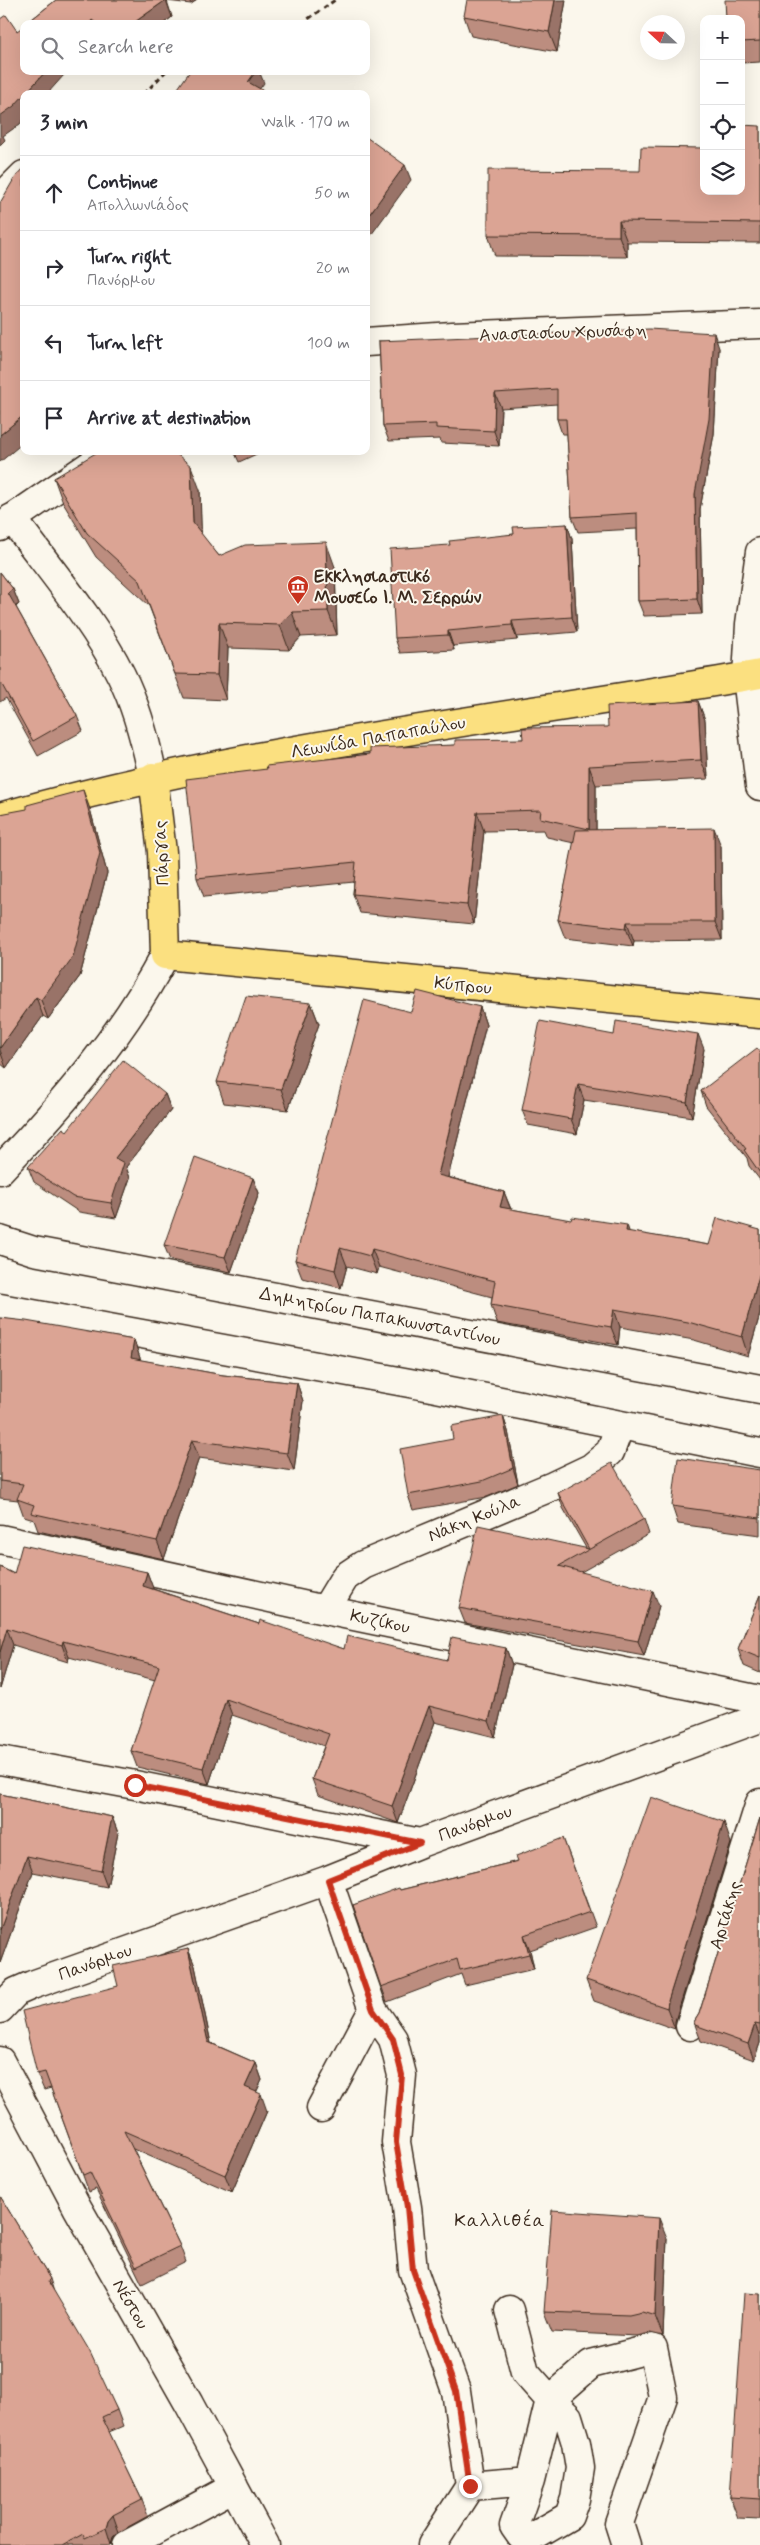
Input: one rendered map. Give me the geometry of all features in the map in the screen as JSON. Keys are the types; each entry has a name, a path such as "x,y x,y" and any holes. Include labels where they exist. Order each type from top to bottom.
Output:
{"main road":[{"name":"Λεωνίδα Παπαπαύλου","path":"0,817 153,777 319,747 753,676"},
{"name":"Πάργας","path":"153,777 162,852 165,955"},
{"name":"Κύπρου","path":"165,955 760,1014"}],"street":[{"path":"0,199 20,179"},
{"name":"Αναστασίου Χρυσάφη","path":"370,339 760,324"},
{"path":"6,523 105,455"},
{"name":"Πάργας","path":"6,523 100,639 122,675 145,737 153,777"},
{"path":"760,552 750,624 760,786"},
{"path":"0,1170 48,1118 110,1043 136,1007 165,955"},
{"name":"Δημητρίου Παπακωνσταντίνου","path":"0,1240 34,1251 760,1389"},
{"path":"0,1308 426,1386 760,1453"},
{"name":"Νάκη Κούλα","path":"325,1610 345,1577 363,1565 553,1486 591,1468 610,1452 620,1425"},
{"name":"Κυζίκου","path":"0,1539 325,1610 760,1700"},
{"name":"Πανόρμου","path":"0,2009 16,1992 32,1985 328,1880 420,1843 760,1718"},
{"path":"0,1760 135,1785 420,1843"},
{"name":"Αρτάκης","path":"690,2026 760,1803"},
{"path":"328,1880 373,2010 393,2039 402,2075 396,2142 407,2207 413,2270 456,2391 470,2486 432,2545"},
{"path":"321,2108 373,2010"},
{"name":"Νέστου","path":"0,2061 73,2200 189,2404 265,2545"},
{"path":"509,2310 524,2372 550,2400 568,2416 576,2443 580,2468 575,2499 569,2516 533,2537 521,2536 514,2526 530,2481 550,2400 591,2364 653,2348 663,2397 619,2523 626,2545"},
{"path":"470,2486 530,2481"},
{"path":"128,2545 234,2487"}],"path":[{"path":"307,20 336,0"},
{"path":"148,90 162,75"}],"building":[{"path":"56,0 166,0 138,20 32,19"},
{"path":"467,0 555,0 549,32 464,16"},
{"path":"725,0 760,0 760,41 745,42 745,15 726,15"},
{"path":"6,15 17,31 20,29 20,75 42,75 29,90 20,90 20,99 0,116 0,19"},
{"path":"187,75 253,75 248,82 262,90 177,90"},
{"path":"745,125 760,126 760,223 619,221 619,236 488,235 488,170 640,171 641,147 700,148 700,195 745,195"},
{"path":"370,140 405,165 370,213"},
{"path":"20,172 20,418 0,435 0,203"},
{"path":"649,329 714,333 709,419 695,494 697,599 638,601 637,513 572,517 566,419 557,419 557,389 495,393 494,431 436,428 436,424 383,426 379,341"},
{"path":"92,455 178,455 191,466 193,523 219,556 245,545 326,542 328,611 292,612 280,625 219,623 217,675 175,674 140,581 87,533 54,478"},
{"path":"567,524 572,617 512,621 512,625 448,631 448,635 395,638 390,549 450,545 449,541 514,534 513,527"},
{"path":"0,572 13,589 8,593 77,716 33,741 0,684"},
{"path":"698,701 701,760 589,766 589,829 540,818 541,810 477,812 467,905 353,894 356,862 197,878 186,779 267,769 266,766 370,754 370,748 455,745 455,740 523,739 522,728 608,727 607,706"},
{"path":"83,790 100,853 73,957 41,1000 36,997 0,1048 0,814 27,809 27,805"},
{"path":"714,828 715,922 627,922 626,928 558,920 576,830"},
{"path":"417,991 480,1007 438,1175 504,1192 500,1207 571,1220 572,1217 627,1225 626,1231 709,1245 717,1218 760,1230 760,1272 742,1337 688,1322 614,1309 611,1327 491,1305 495,1281 372,1249 370,1256 340,1248 335,1270 295,1260 364,1000 411,1012"},
{"path":"246,996 311,1003 281,1089 217,1082"},
{"path":"540,1021 614,1035 616,1021 698,1034 687,1102 578,1084 571,1119 522,1110"},
{"path":"757,1048 760,1052 760,1173 744,1150 746,1149 701,1091"},
{"path":"123,1060 165,1094 115,1158 124,1163 111,1203 73,1197 28,1167 63,1128 67,1131"},
{"path":"195,1157 253,1178 225,1257 164,1245"},
{"path":"0,1318 134,1340 131,1358 223,1375 297,1383 287,1453 192,1440 157,1541 31,1513 34,1505 17,1499 23,1484 0,1481"},
{"path":"503,1416 513,1468 482,1481 408,1495 400,1449 453,1439 451,1426"},
{"path":"678,1458 760,1470 760,1518 672,1506"},
{"path":"612,1463 644,1519 559,1566 653,1591 638,1641 459,1608 478,1525 589,1549 558,1493"},
{"path":"22,1545 147,1572 143,1586 259,1624 260,1620 344,1649 347,1636 447,1660 452,1637 506,1648 489,1721 429,1706 392,1806 312,1779 329,1734 226,1699 203,1768 131,1751 159,1666 63,1641 62,1645 7,1628 0,1652 0,1567 14,1574"},
{"path":"760,1595 760,1658 738,1649"},
{"path":"0,1794 112,1817 101,1871 27,1856 0,1930"},
{"path":"651,1797 724,1822 667,2008 586,1980"},
{"path":"760,1818 760,2025 755,2024 748,2044 695,2025 694,2022 699,2014"},
{"path":"563,1838 590,1912 524,1935 529,1954 460,1970 457,1959 381,1987 353,1905 399,1888 400,1890 518,1861 516,1856"},
{"path":"188,1949 208,2042 256,2063 245,2087 261,2094 225,2175 124,2131 180,2246 136,2267 90,2172 83,2175 45,2072 37,2074 22,2011 118,1986 113,1966"},
{"path":"0,2196 50,2279 48,2281 89,2350 117,2410 102,2417 142,2500 113,2515 108,2521 106,2528 85,2538 83,2534 63,2545 0,2545"},
{"path":"552,2210 659,2218 655,2316 642,2312 629,2315 544,2312"},
{"path":"744,2293 760,2294 760,2499 730,2497"}],"place":[{"name":"Εκκλησιαστικό Μουσείο Ι. Μ. Σερρών","path":"298,605"}],"district":[{"name":"Καλλιθέα","path":"500,2219"}],"route":[{"path":"135,1785 420,1843 328,1880 373,2010 393,2039 402,2075 396,2142 407,2207 413,2270 456,2391 470,2486"}]}
